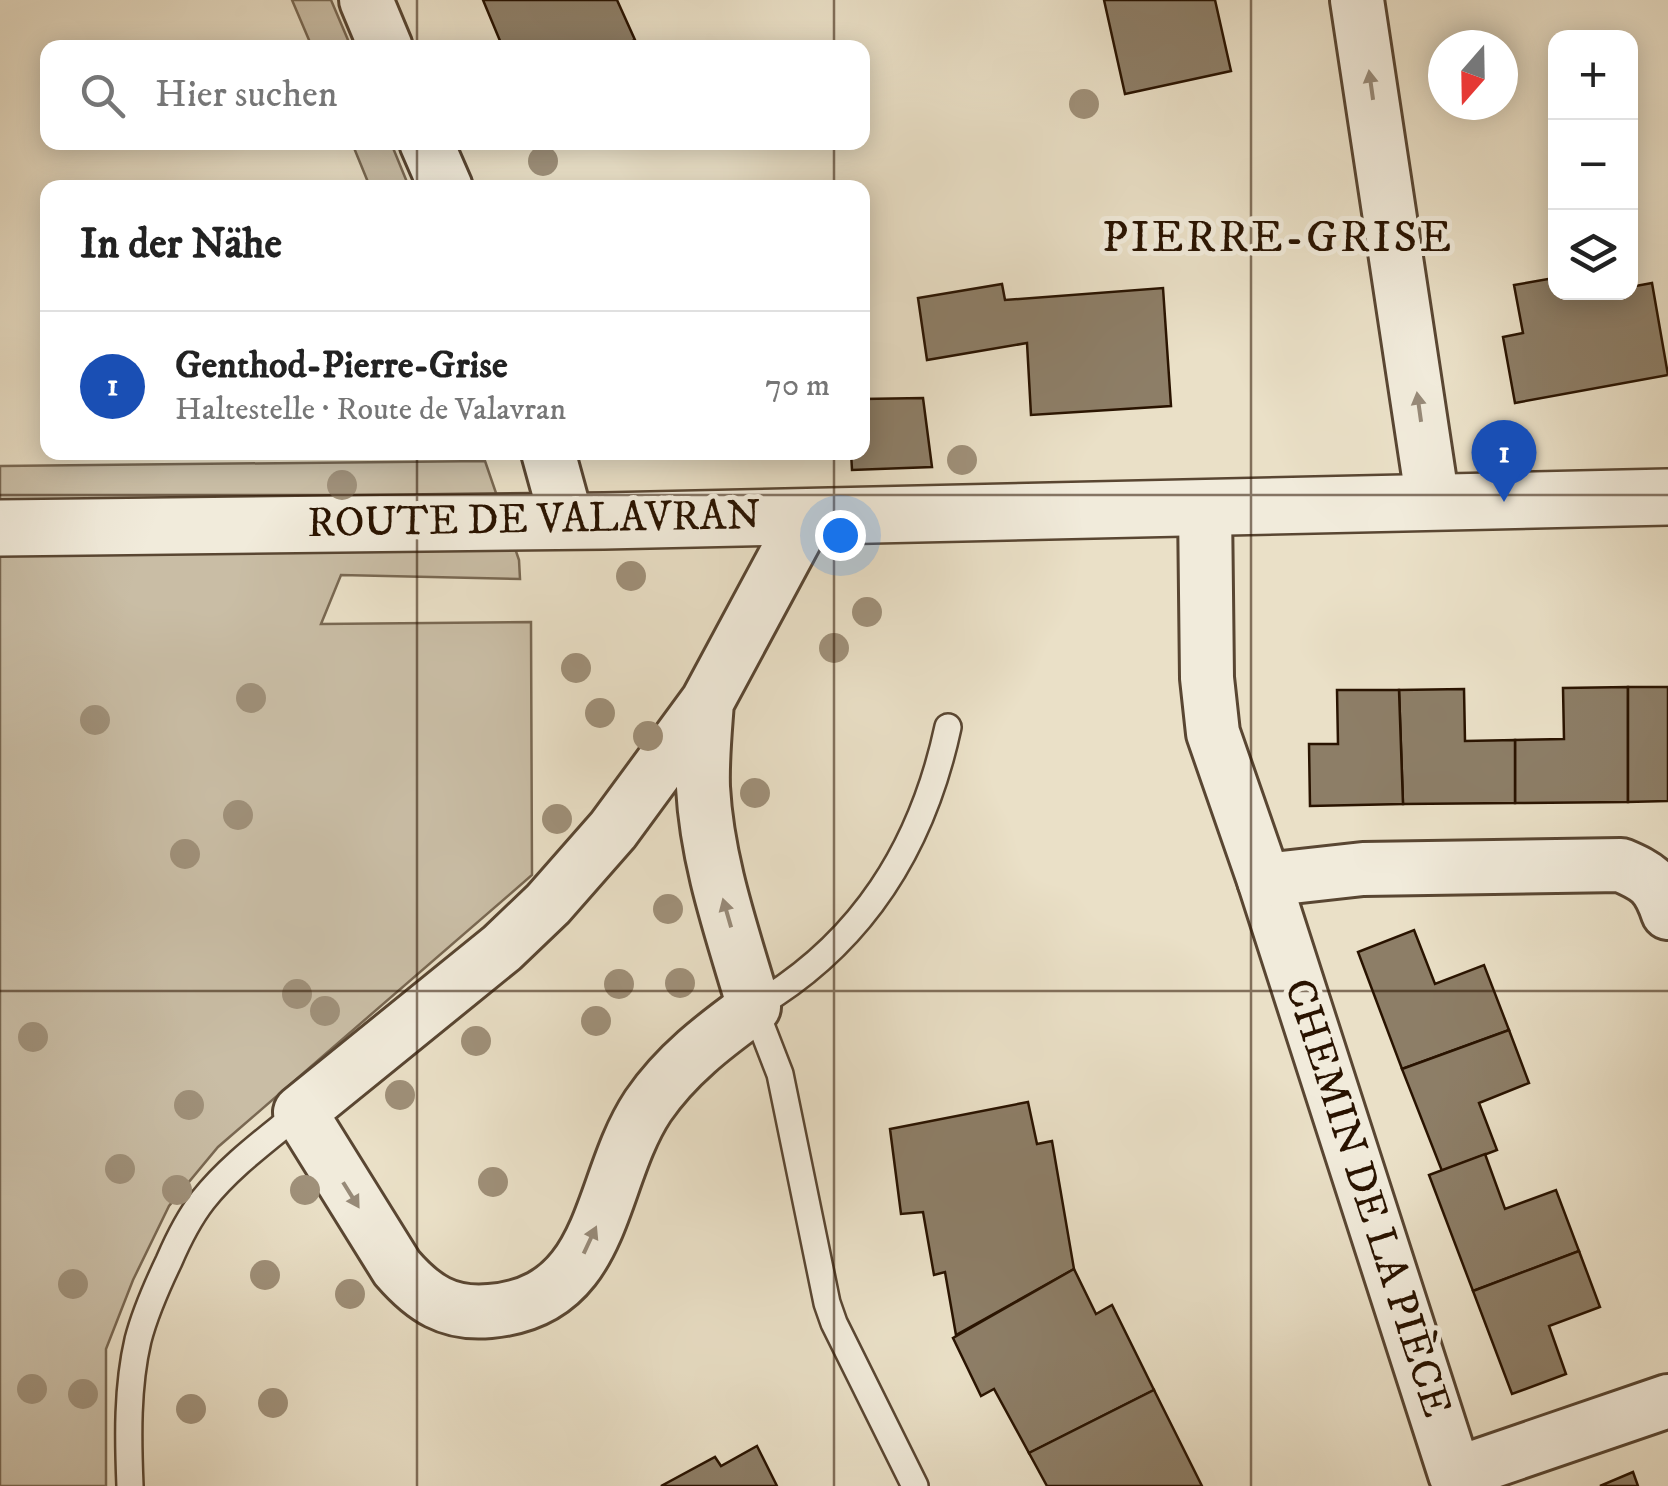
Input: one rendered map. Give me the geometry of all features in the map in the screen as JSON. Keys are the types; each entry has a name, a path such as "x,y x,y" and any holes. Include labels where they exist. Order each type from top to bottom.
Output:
{"street":[{"path":"366,0 383,40"},
{"path":"1358,0 1434,503"},
{"path":"429,150 443,180"},
{"path":"550,460 568,521"},
{"name":"ROUTE DE VALAVRAN","path":"0,528 568,521 1668,497"},
{"name":"CHEMIN DE LA PIÈCE","path":"1205,507 1207,678 1213,733 1456,1474 1668,1401"},
{"path":"707,702 703,784 706,825 714,868 754,1007 692,1053 650,1104 636,1125 592,1237 571,1274 553,1289 507,1310 456,1310 416,1290 397,1268 300,1112 502,948 548,904 614,830 707,702 807,516"},
{"path":"1264,880 1364,869 1620,865 1646,875 1662,896 1668,913"}],"lane":[{"path":"916,1486 827,1303 780,1074 754,1007 800,978 878,896 914,834 940,763 948,727"},
{"path":"130,1486 131,1387 138,1340 154,1292 202,1201 237,1164 300,1112"}],"shaded area":[{"path":"292,0 331,0 348,40 309,40"},
{"path":"355,150 394,150 406,180 367,180"},
{"path":"485,461 519,560 520,579 341,575 321,624 531,622 532,875 218,1147 169,1206 133,1280 106,1349 106,1486 0,1486 0,466"}],"building":[{"path":"483,0 617,0 635,40 500,40"},
{"path":"1104,0 1215,0 1231,71 1125,94"},
{"path":"1548,279 1548,300 1638,300 1638,286 1652,283 1668,375 1515,403 1503,337 1523,333 1514,285"},
{"path":"1002,284 1005,300 1163,288 1171,406 1031,415 1027,343 927,360 918,298"},
{"path":"923,398 932,467 852,470 851,460 870,460 870,399"},
{"path":"1628,687 1628,802 1515,803 1515,740 1564,739 1563,688"},
{"path":"1628,687 1668,687 1668,801 1628,802"},
{"path":"1464,689 1465,741 1515,740 1515,803 1403,804 1399,690"},
{"path":"1337,690 1399,690 1403,804 1310,806 1309,744 1338,744"},
{"path":"1414,930 1435,984 1484,965 1509,1030 1402,1069 1358,952"},
{"path":"1509,1030 1529,1083 1479,1103 1497,1150 1442,1171 1402,1069"},
{"path":"1028,1102 1037,1144 1052,1141 1074,1269 956,1335 945,1272 934,1275 923,1212 901,1214 890,1129"},
{"path":"1485,1154 1505,1209 1556,1190 1579,1251 1473,1291 1429,1175"},
{"path":"1579,1251 1600,1307 1549,1326 1566,1374 1512,1394 1473,1291"},
{"path":"1074,1269 1096,1314 1112,1305 1154,1390 1029,1453 994,1389 981,1396 953,1338"},
{"path":"1154,1390 1202,1486 1047,1486 1029,1453"},
{"path":"757,1446 777,1486 661,1486 715,1457 721,1466"},
{"path":"1633,1472 1638,1486 1600,1486"}],"place":[{"name":"Genthod-Pierre-Grise","path":"1504,502"}],"district":[{"name":"PIERRE-GRISE","path":"1278,238"}]}
